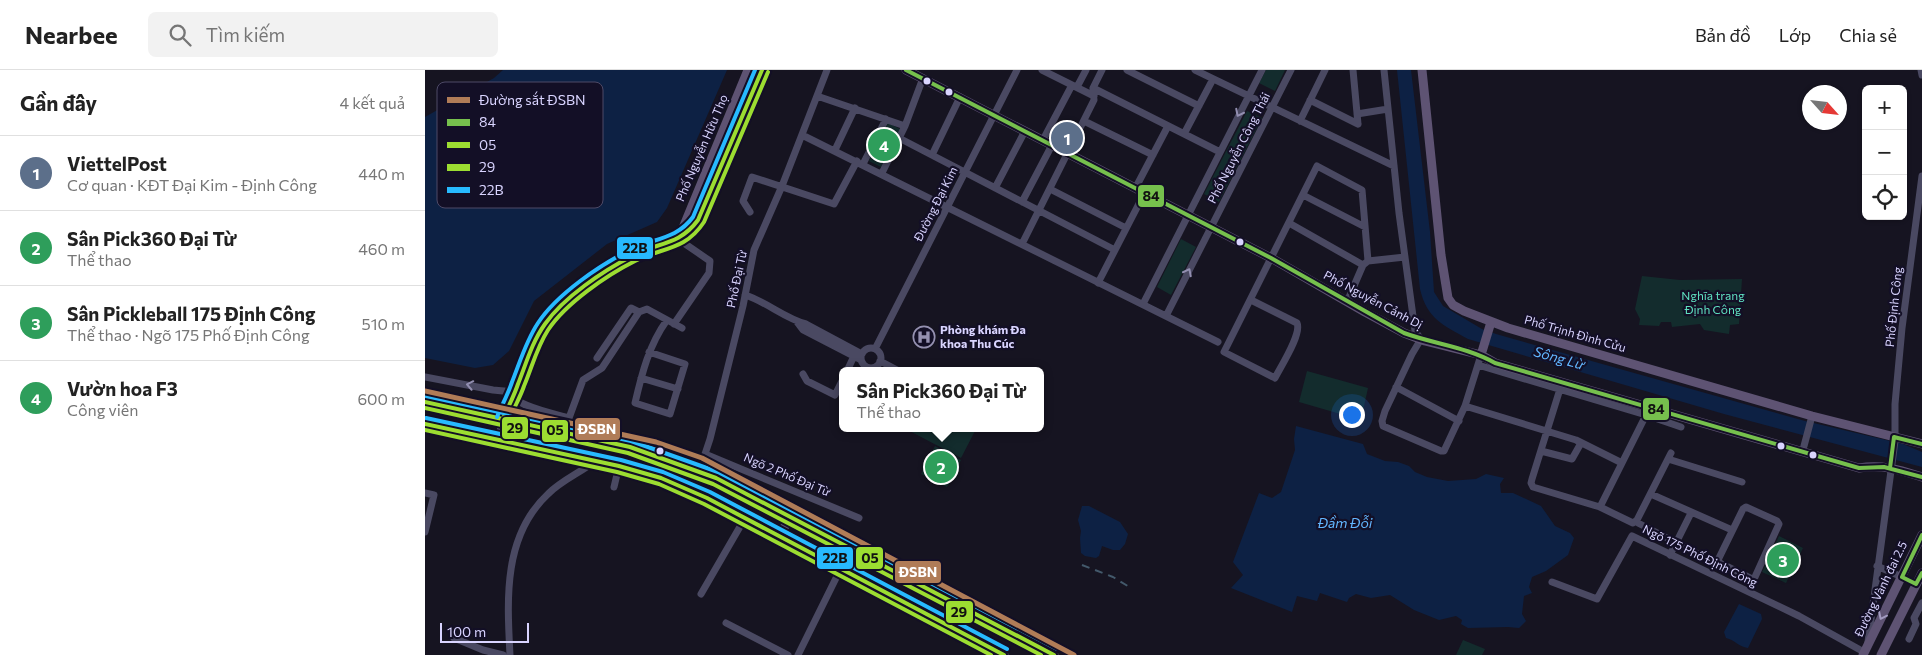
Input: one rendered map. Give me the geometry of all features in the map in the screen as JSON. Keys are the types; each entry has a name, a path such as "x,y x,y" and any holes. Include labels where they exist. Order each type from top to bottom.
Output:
{"main road":[{"name":"Phố Nguyễn Hữu Thọ","path":"681,238 683,228 749,70"},
{"name":"Phố Nguyễn Hữu Thọ","path":"681,238 691,232 698,220 762,70"},
{"name":"Phố Nguyễn Cảnh Dị","path":"906,70 1211,226 1404,333 1421,340 1482,351 1495,363 1803,446 1859,468 1891,464 1922,477"},
{"name":"Phố Trịnh Đình Cửu","path":"1421,70 1441,255 1448,298 1453,305 1490,326 1811,418 1922,444"},
{"path":"499,440 503,419 535,342 545,324 558,309 573,296 634,254 681,238"},
{"path":"1482,351 1490,326"},
{"path":"425,402 630,447 667,458 716,478 1054,655"},
{"path":"425,424 619,466 661,478 707,498 1004,655"},
{"path":"780,536 790,516"},
{"name":"Đường Vành đai 2.5","path":"1865,651 1922,535"},
{"path":"1881,655 1919,586 1922,573"},
{"path":"1901,577 1919,586"}],"street":[{"name":"Phố Đại Từ","path":"696,470 705,454 733,350 754,250 782,186 827,70"},
{"name":"Đường Đại Kim","path":"875,349 1017,70"},
{"path":"1043,70 1075,86 1093,92 1168,126 1220,152"},
{"path":"1043,140 1085,70"},
{"path":"1022,244 1094,100 1093,92 1102,70"},
{"path":"1127,70 1199,106"},
{"path":"1195,70 1394,166"},
{"name":"Phố Nguyễn Công Thái","path":"1143,304 1262,70"},
{"name":"Phố Nguyễn Công Thái","path":"1166,316 1291,70"},
{"path":"1300,121 1325,70"},
{"path":"1310,100 1358,124 1353,70"},
{"path":"1384,70 1415,331 1421,340 1396,387 1382,421 1383,426 1388,430 1444,451 1465,406 1482,351"},
{"path":"1921,70 1922,75"},
{"path":"882,173 905,126 923,78"},
{"path":"1185,134 1213,79"},
{"path":"817,96 905,126"},
{"path":"932,155 960,98"},
{"path":"835,150 855,108"},
{"path":"1357,114 1388,110"},
{"path":"750,212 743,201 751,177 834,204 886,119"},
{"path":"1084,121 1153,155"},
{"path":"1136,187 1168,126"},
{"path":"995,188 1025,130"},
{"path":"802,135 882,173 1217,342"},
{"path":"899,138 1115,250"},
{"path":"1022,202 1052,145"},
{"path":"1251,300 1298,325 1299,330 1275,378 1224,352 1317,166 1362,190 1365,263 1347,302"},
{"name":"Phố Định Công","path":"1891,464 1895,439 1895,404 1902,328 1922,176"},
{"path":"1050,189 1126,228"},
{"path":"1098,283 1145,192"},
{"path":"1303,195 1365,227"},
{"path":"1289,223 1365,263 1405,257"},
{"path":"649,352 685,364 671,414 635,403 649,352 659,331 671,322 709,273 710,261 681,238"},
{"path":"745,295 796,321 803,330 859,357 867,367 878,364 887,367"},
{"path":"597,358 631,308 639,312"},
{"path":"425,377 514,394 517,400 539,410 569,418 583,380 602,368 639,312 647,309 683,328"},
{"path":"850,367 869,349 875,349 880,356 878,364"},
{"path":"878,364 881,367"},
{"path":"1478,365 1681,427"},
{"path":"803,374 807,381 835,395 839,387"},
{"path":"641,378 677,389"},
{"path":"1396,387 1459,421"},
{"path":"1560,390 1531,483 1533,487 1600,507 1633,523 1637,520 1670,456 1742,482"},
{"path":"1465,406 1547,430 1581,443 1622,463"},
{"path":"1600,507 1645,416"},
{"path":"1803,446 1811,418"},
{"path":"1541,451 1572,459 1581,443"},
{"name":"Ngõ 2 Phố Đại Từ","path":"705,454 859,518"},
{"path":"510,655 508,585 514,552 520,537 537,506 547,494 569,477 595,461"},
{"path":"1865,651 1891,464"},
{"path":"614,487 619,466"},
{"path":"425,493 434,495 425,532"},
{"path":"1653,495 1732,530"},
{"path":"1746,507 1779,522 1779,526 1754,578 1750,578 1719,562 1732,530 1743,509 1746,507"},
{"path":"1671,555 1691,513"},
{"path":"701,594 745,518"},
{"path":"1637,523 1698,554"},
{"name":"Ngõ 175 Phố Định Công","path":"1552,582 1597,599 1632,536 1799,616 1865,651"},
{"path":"1877,566 1901,577"},
{"path":"798,655 841,568"},
{"path":"1909,639 1917,624 1914,618 1922,603"},
{"path":"726,623 788,655"},
{"path":"454,638 483,650 503,655"}],"green space":[{"path":"1266,70 1285,70 1275,91 1259,83"},
{"path":"1247,111 1262,118 1219,202 1204,194"},
{"path":"888,123 900,129 881,167 869,161"},
{"path":"1181,239 1196,247 1171,295 1157,287"},
{"name":"Nghĩa trang Định Công","path":"1642,276 1680,280 1742,279 1739,324 1730,325 1729,334 1704,330 1700,324 1672,327 1671,322 1661,322 1659,326 1639,325 1640,319 1635,309"},
{"path":"1307,371 1368,388 1361,420 1299,402"},
{"path":"912,432 974,432 961,458"},
{"path":"935,446 961,460 947,487 921,474"},
{"path":"1779,536 1803,548 1786,583 1762,572"},
{"path":"1463,640 1485,649 1482,655 1456,655"}],"water":[{"path":"503,70 727,70 667,208 657,222 607,244 534,301 509,351 493,365 475,368 425,358 425,117 437,110 437,208 603,208 603,82 487,82"},
{"name":"Sông Lừ","path":"1397,70 1411,70 1430,232 1434,292 1443,306 1482,329 1496,334 1805,421 1903,444 1922,452 1922,467 1724,414 1468,339 1437,320 1427,308 1420,289"},
{"name":"Đầm Đỗi","path":"1296,426 1363,444 1367,454 1385,461 1398,462 1409,466 1415,472 1427,477 1448,481 1476,479 1486,474 1504,478 1500,484 1501,493 1513,493 1541,506 1555,526 1570,533 1574,538 1568,555 1546,571 1532,577 1529,587 1532,593 1524,596 1522,614 1526,621 1519,628 1468,628 1461,624 1462,620 1456,616 1439,620 1414,610 1390,595 1371,598 1356,594 1349,598 1347,602 1320,593 1317,601 1297,596 1292,612 1231,588 1243,575 1233,562 1259,493 1272,498 1281,492 1295,450"},
{"path":"1082,506 1089,506 1120,522 1128,534 1125,544 1120,550 1113,550 1102,546 1099,556 1096,558 1085,556 1081,553 1081,531 1078,520"},
{"path":"1739,604 1761,614 1762,619 1748,648 1726,638 1724,632"}],"railway":[{"path":"1082,565 1113,577 1131,588"}],"rail line":[{"name":"ĐSBN","path":"425,391 656,442 702,458 1074,655"}],"transit line":[{"name":"22B","path":"497,417 530,337 538,323 556,301 580,281 618,256 672,234 686,225 693,217 755,70"},
{"name":"05","path":"503,419 536,338 553,314 573,295 609,269 641,252 683,235 698,220 762,70"},
{"name":"84","path":"906,70 1271,258 1404,333 1462,349 1495,363 1859,468 1884,467 1922,477"},
{"name":"29","path":"509,421 544,337 565,310 600,282 624,267 645,256 673,247 689,238 704,222 768,72"},
{"name":"22B","path":"426,396 631,441 718,472 1057,649"},
{"name":"05","path":"425,402 630,447 716,478 1054,655"},
{"name":"29","path":"425,408 628,453 713,484 1041,655"},
{"name":"22B","path":"426,418 621,460 663,472 710,492 1007,649"},
{"name":"05","path":"425,424 619,466 661,478 707,498 1004,655"},
{"name":"29","path":"425,430 617,472 659,484 704,504 991,655"},
{"name":"84","path":"1890,468 1894,437 1922,444"},
{"name":"84","path":"1922,535 1902,577 1916,584 1922,573"}],"place":[{"name":"ViettelPost","path":"1067,138"},
{"name":"Vườn hoa F3","path":"884,145"},
{"name":"Phòng khám Đa khoa Thu Cúc","path":"924,337"},
{"name":"Sân Pick360 Đại Từ","path":"941,467"},
{"name":"Sân Pickleball 175 Định Công","path":"1783,560"}]}
